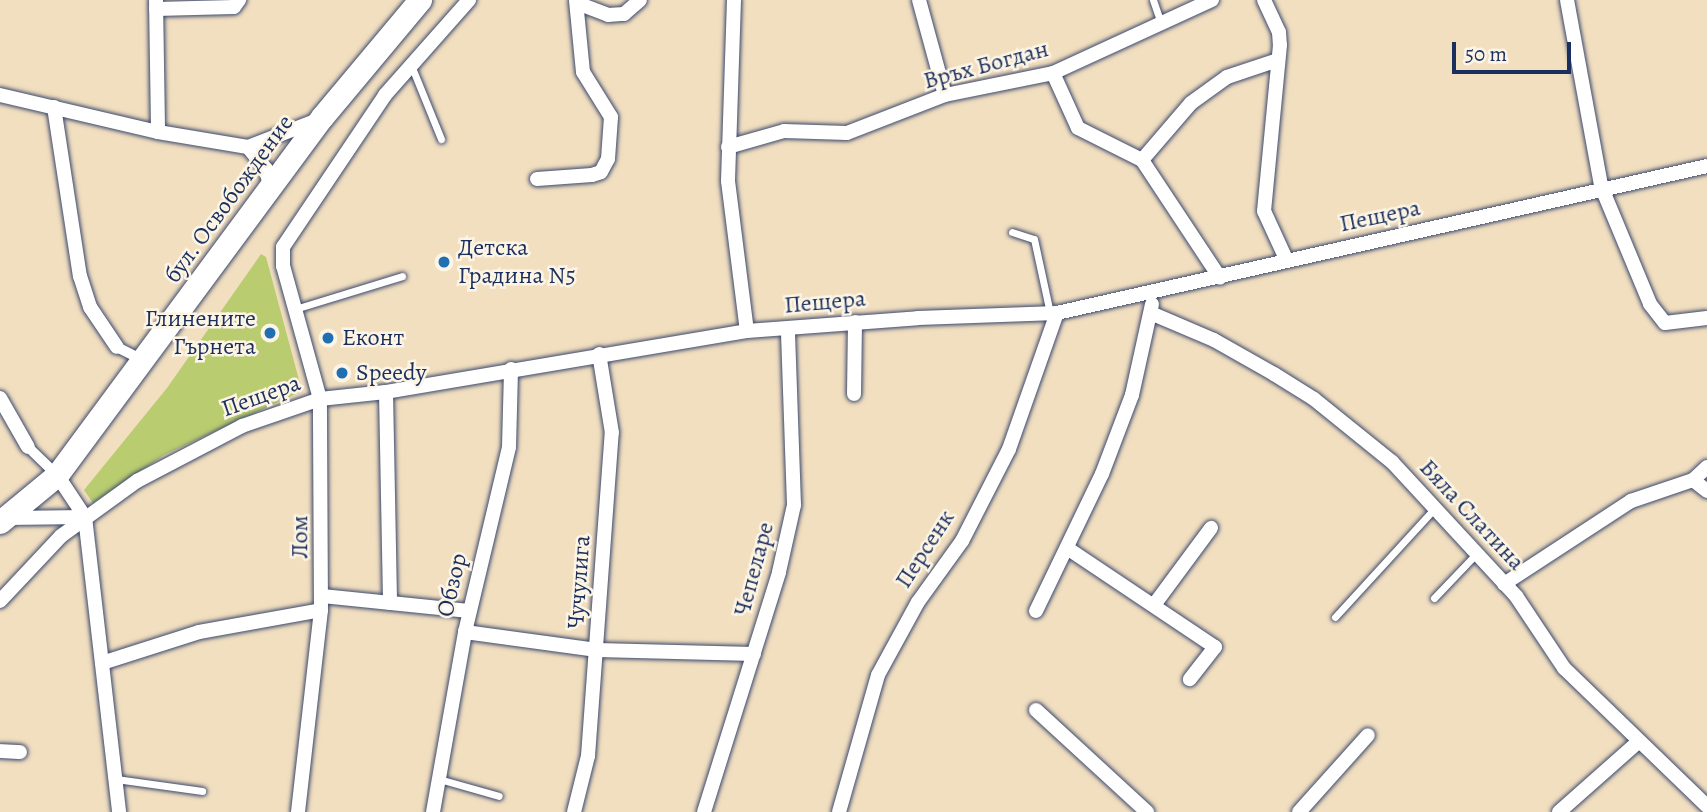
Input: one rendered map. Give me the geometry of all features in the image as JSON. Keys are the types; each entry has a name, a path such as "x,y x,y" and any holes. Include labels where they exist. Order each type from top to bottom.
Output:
{"main road":[{"name":"бул. Освобождение","path":"3,520 57,475 322,117 419,0"}],"street":[{"path":"158,132 154,3 234,7 239,0"},
{"path":"411,63 469,0"},
{"path":"537,179 592,175 601,172 608,159 611,117 583,72 576,2 616,15 624,14 640,0"},
{"path":"734,0 728,147 731,214 747,331"},
{"path":"919,0 945,95"},
{"name":"Връх Богдан","path":"728,147 784,131 847,133 945,95 1053,73 1212,0"},
{"path":"1264,0 1279,32 1263,192 1270,229 1286,260"},
{"path":"1567,0 1601,186 1650,304 1665,323 1707,318"},
{"path":"1142,160 1191,103 1227,77 1278,60"},
{"name":"Лом","path":"298,812 321,603 320,399 283,266 283,247 291,229 411,63"},
{"path":"1053,73 1079,128 1142,160 1220,278"},
{"path":"0,94 158,132 248,147 322,117"},
{"path":"54,107 79,276 90,307 117,347 143,360"},
{"path":"248,147 266,169 271,187"},
{"name":"Пещера","path":"0,601 85,517 180,455 242,426 320,399 386,392 747,331 855,322 1053,313 1151,295 1286,260 1601,186 1707,166"},
{"path":"1035,611 1102,474 1132,395 1153,314 1151,295"},
{"name":"Персенк","path":"839,812 878,675 918,602 962,541 1009,449 1053,313"},
{"name":"Бяла Слатина","path":"1153,314 1214,340 1314,399 1383,454 1504,584 1564,668 1637,743 1707,807"},
{"path":"854,394 855,322"},
{"name":"Чепеларе","path":"704,812 754,654 794,505 788,329"},
{"name":"Чучулига","path":"574,812 588,756 612,433 599,355"},
{"name":"Обзор","path":"433,812 465,632 509,447 511,369"},
{"path":"386,392 390,603"},
{"path":"0,398 28,447 57,475 85,517 120,812"},
{"path":"1504,584 1631,501 1693,480 1707,467"},
{"path":"1693,480 1707,491"},
{"path":"3,520 85,517"},
{"path":"1153,605 1211,528"},
{"path":"1067,548 1215,647 1190,679"},
{"path":"102,663 199,632 321,603 390,603 470,611"},
{"path":"465,632 597,650 754,654"},
{"path":"1036,710 1129,806 1147,812"},
{"path":"1299,812 1368,736"},
{"path":"1559,812 1637,743"},
{"path":"0,751 20,752"}],"lane":[{"path":"1153,0 1161,23"},
{"path":"411,63 441,139"},
{"path":"1013,232 1034,239 1053,313"},
{"path":"295,309 402,276"},
{"path":"1335,617 1436,508"},
{"path":"1434,598 1477,553"},
{"path":"116,779 202,791"},
{"path":"439,779 499,796"}],"green space":[{"path":"261,254 266,257 302,391 164,455 93,503 84,490 167,388"}],"place":[{"name":"Детска Градина N5","path":"444,262"},
{"name":"Глинените Гърнета","path":"270,333"},
{"name":"Еконт","path":"328,338"},
{"name":"Speedy","path":"342,373"}]}
